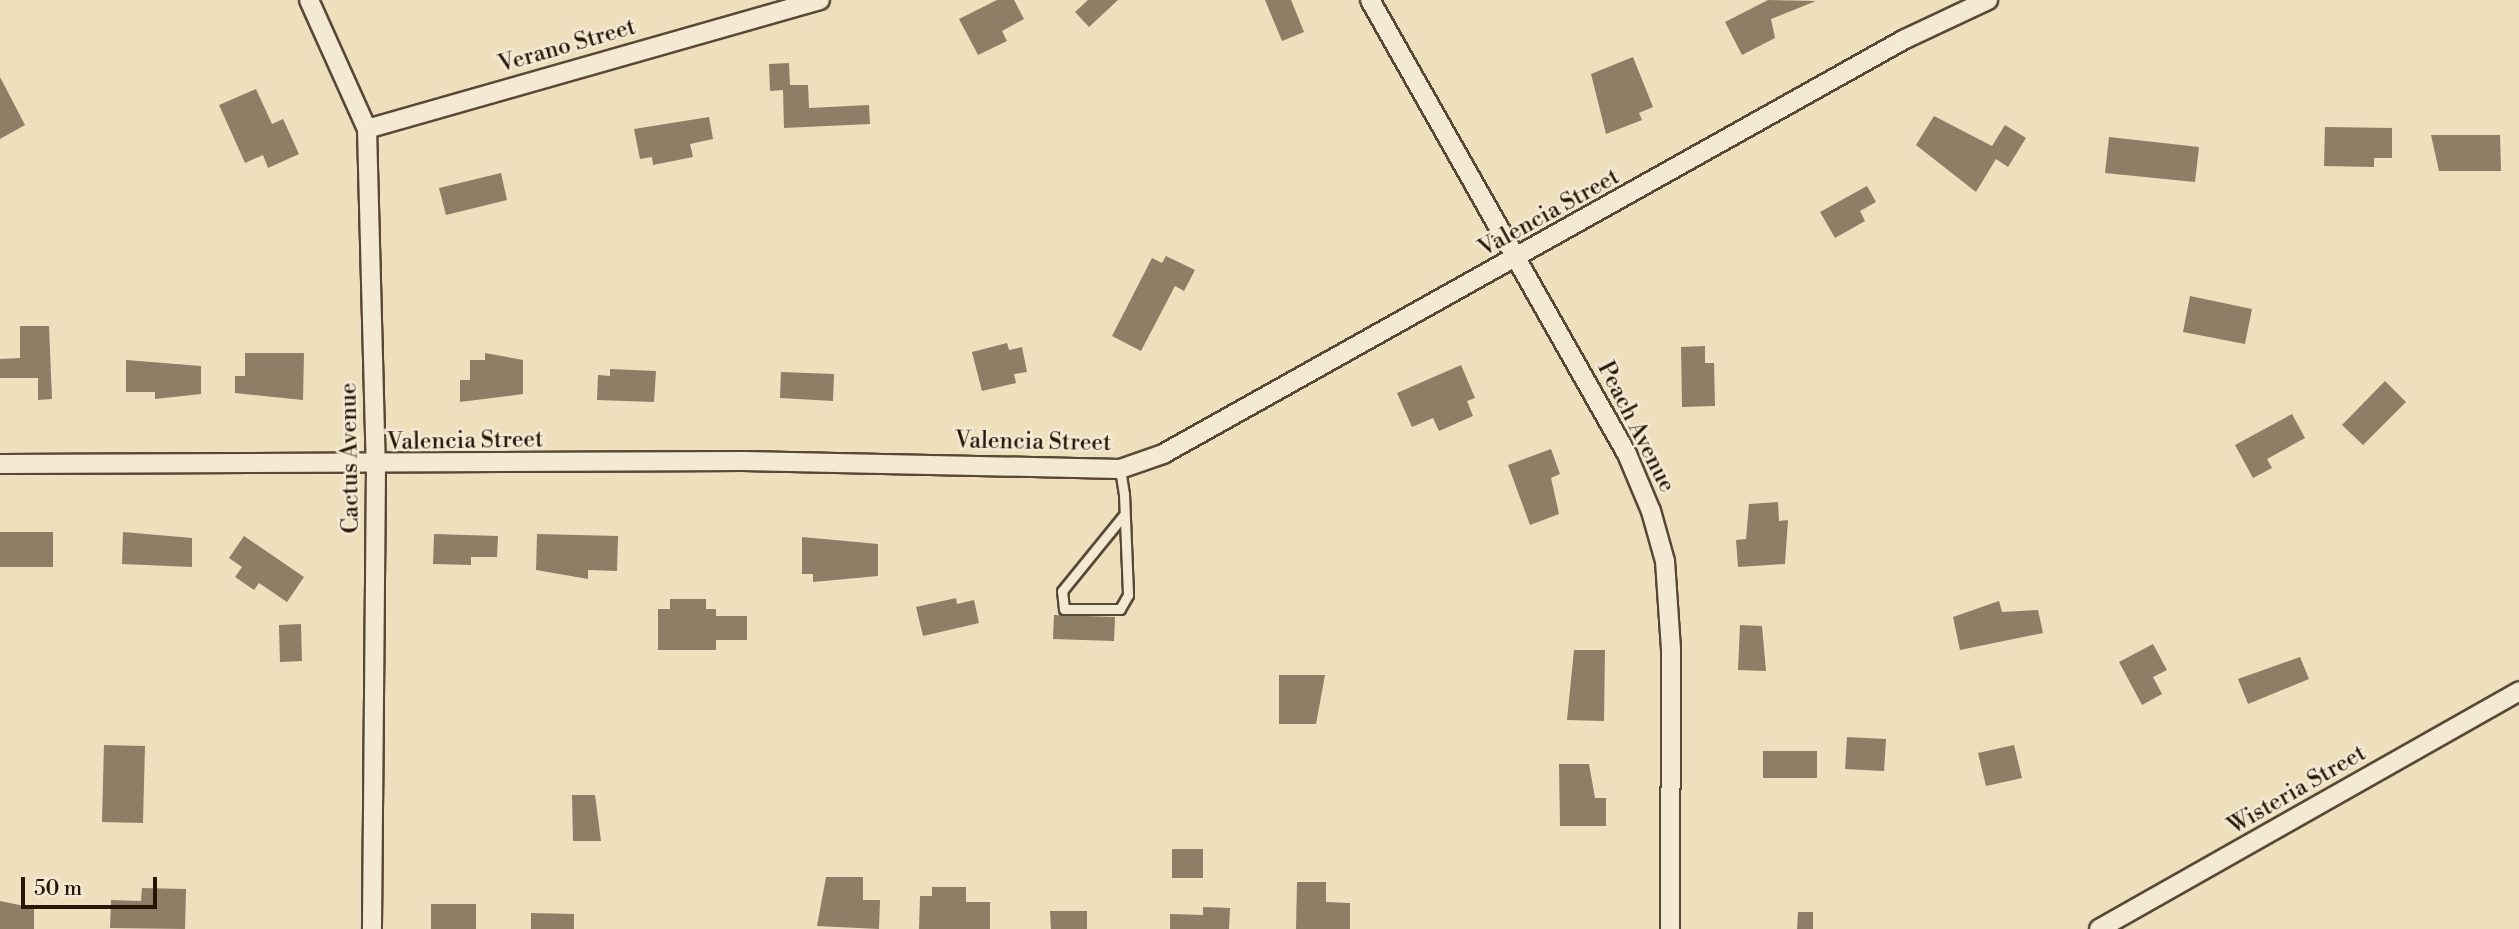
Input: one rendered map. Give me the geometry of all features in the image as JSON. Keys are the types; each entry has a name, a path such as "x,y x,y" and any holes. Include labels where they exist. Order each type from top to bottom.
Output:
{"street":[{"name":"Cactus Avenue","path":"309,0 367,129 376,467 372,929"},
{"name":"Verano Street","path":"367,129 820,0"},
{"name":"Peach Avenue","path":"1370,0 1627,454 1665,561 1673,740 1670,929"},
{"name":"Valencia Street","path":"0,464 376,467 743,461 1120,469 1163,454 1516,260 1905,39 1988,0"},
{"name":"Wisteria Street","path":"2099,929 2519,691"}],"lane":[{"path":"1120,469 1123,516 1128,595 1120,609 1064,609 1062,592 1123,516"}],"building":[{"path":"997,0 1014,0 1024,19 1002,31 1007,41 978,55 959,19"},
{"path":"1088,0 1118,0 1089,27 1075,12"},
{"path":"1265,0 1291,0 1304,32 1282,41"},
{"path":"1768,0 1816,1 1771,19 1775,38 1742,55 1725,22"},
{"path":"1633,57 1653,107 1639,113 1642,120 1606,134 1591,74"},
{"path":"789,63 790,85 808,85 809,108 869,105 870,124 784,128 783,90 770,91 769,64"},
{"path":"0,77 25,125 0,139"},
{"path":"256,89 272,124 283,119 299,154 268,168 263,155 245,163 219,105"},
{"path":"1934,116 1992,146 2005,125 2026,138 2008,167 1996,159 1976,192 1916,145"},
{"path":"709,117 713,139 690,144 693,157 653,165 652,157 640,159 634,129"},
{"path":"2325,127 2392,128 2392,158 2374,158 2374,167 2324,166"},
{"path":"2431,135 2500,135 2501,171 2439,171"},
{"path":"2109,137 2199,147 2195,182 2105,173"},
{"path":"501,173 507,200 446,215 439,188"},
{"path":"1867,186 1876,202 1860,211 1865,221 1835,238 1820,212"},
{"path":"1166,256 1195,270 1184,291 1175,286 1141,351 1112,336 1152,258 1162,263"},
{"path":"2190,296 2252,309 2245,344 2183,332"},
{"path":"20,326 49,326 52,399 38,400 38,378 0,378 0,359 20,358"},
{"path":"1007,343 1009,350 1022,347 1027,372 1014,374 1016,383 982,391 972,352"},
{"path":"1705,346 1705,363 1714,363 1715,406 1682,407 1681,347"},
{"path":"245,353 304,353 303,400 235,393 235,376 245,376"},
{"path":"485,353 523,360 523,394 460,402 460,380 470,380 470,360 485,360"},
{"path":"126,360 201,366 201,394 155,399 155,392 126,392"},
{"path":"1461,365 1475,398 1467,401 1473,416 1439,431 1433,418 1412,427 1397,393"},
{"path":"610,369 656,371 654,402 597,400 598,375 610,376"},
{"path":"781,372 834,374 833,401 780,398"},
{"path":"2385,381 2406,402 2363,445 2342,425"},
{"path":"2292,414 2305,438 2267,459 2272,468 2253,478 2235,445"},
{"path":"1551,449 1560,474 1551,478 1559,514 1530,525 1508,465"},
{"path":"1778,502 1779,521 1788,520 1785,564 1738,567 1736,540 1746,539 1749,504"},
{"path":"0,532 53,532 53,567 0,567"},
{"path":"123,532 192,538 192,567 122,564"},
{"path":"434,534 498,536 497,557 471,557 471,565 433,564"},
{"path":"537,534 618,536 617,571 588,570 588,579 536,570"},
{"path":"244,536 304,577 287,602 259,583 254,590 235,577 242,567 229,558"},
{"path":"802,537 878,544 878,576 813,582 813,574 802,574"},
{"path":"956,598 957,604 974,600 979,623 923,636 916,607"},
{"path":"670,599 706,599 706,609 716,609 716,616 747,616 747,640 716,640 716,650 658,650 658,609 670,609"},
{"path":"1999,601 2002,612 2038,610 2043,633 1960,650 1953,617"},
{"path":"1054,615 1115,617 1114,641 1053,639"},
{"path":"301,624 302,661 280,662 279,625"},
{"path":"1740,625 1762,626 1766,671 1738,670"},
{"path":"2153,644 2167,670 2153,677 2162,694 2142,705 2119,662"},
{"path":"1574,650 1605,650 1604,721 1567,720"},
{"path":"2300,657 2309,679 2248,704 2238,679"},
{"path":"1279,675 1325,675 1316,724 1279,724"},
{"path":"1847,737 1886,739 1884,771 1845,769"},
{"path":"104,745 145,746 143,823 102,822"},
{"path":"2014,745 2022,778 1986,786 1978,753"},
{"path":"1763,751 1817,751 1817,778 1763,778"},
{"path":"1559,764 1589,764 1595,798 1606,798 1606,826 1560,826"},
{"path":"572,795 595,795 601,841 573,841"},
{"path":"1172,849 1203,849 1203,878 1172,878"},
{"path":"826,877 863,877 863,900 880,900 879,929 817,926"},
{"path":"1297,882 1326,882 1326,902 1350,903 1350,929 1296,929"},
{"path":"932,887 966,887 966,902 990,902 990,929 919,929 920,896 932,896"},
{"path":"142,888 186,889 185,929 110,928 111,900 141,901"},
{"path":"0,901 34,908 34,929 0,929"},
{"path":"431,904 476,904 476,929 431,929"},
{"path":"1203,907 1230,908 1229,929 1170,929 1170,914 1203,915"},
{"path":"1050,911 1087,911 1087,929 1051,929"},
{"path":"1798,912 1813,912 1813,929 1797,929"},
{"path":"531,913 574,914 574,929 531,929"}]}
